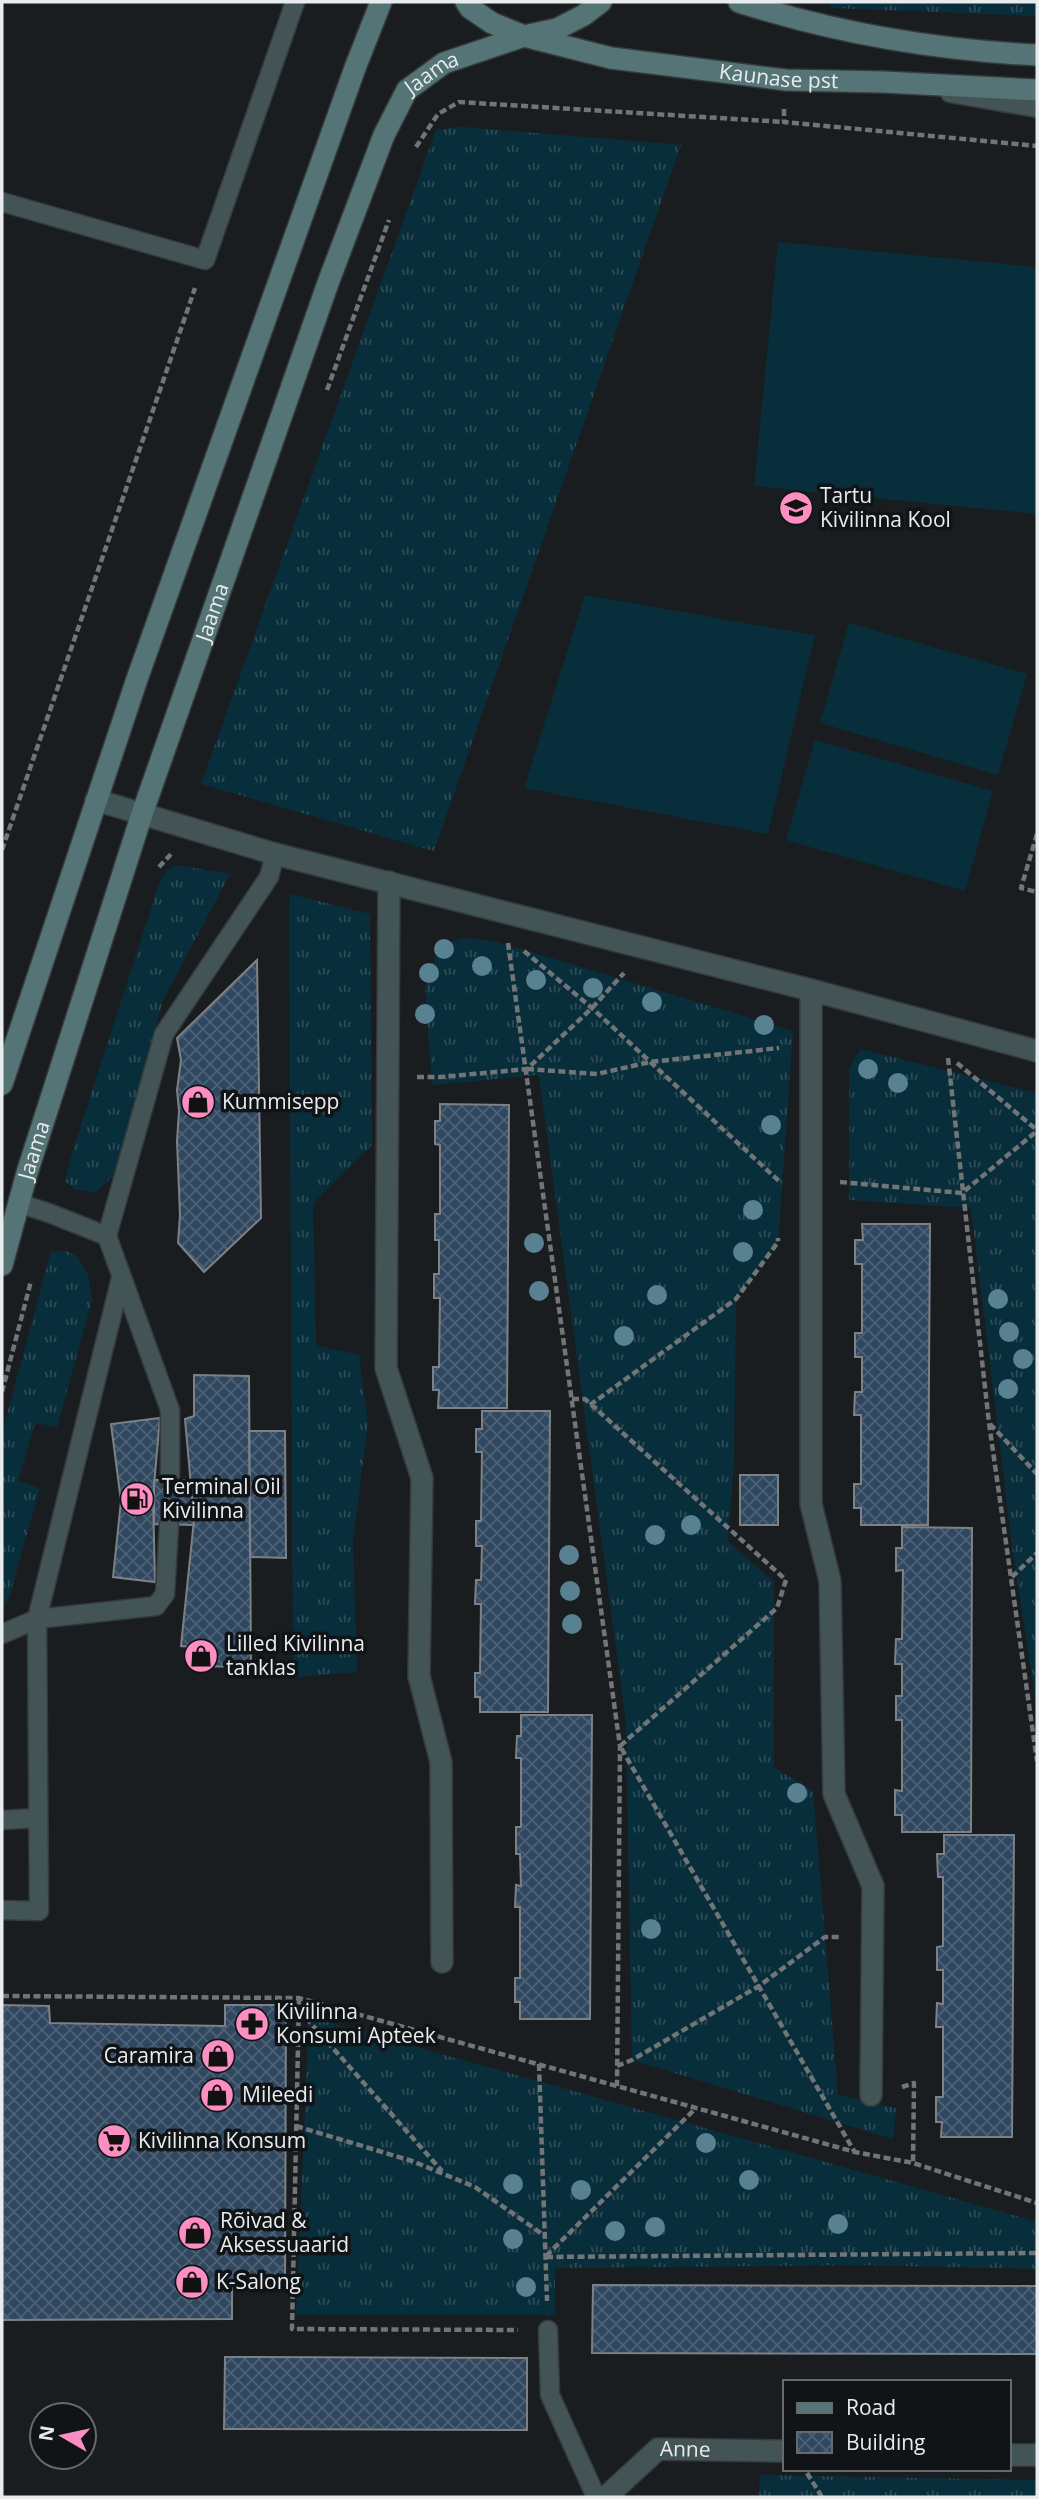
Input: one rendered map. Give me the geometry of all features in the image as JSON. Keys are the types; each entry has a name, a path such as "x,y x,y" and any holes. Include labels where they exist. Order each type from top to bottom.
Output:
{"main road":[{"path":"2,1084 96,800 306,204 381,2"},
{"name":"Kaunase pst","path":"467,2 470,8 492,23 524,36 611,58 786,80 1037,90"},
{"name":"Jaama","path":"2,1265 18,1203 142,814 328,283 384,135 407,90 443,63 524,36 557,29 584,15 601,2"},
{"path":"739,2 801,22 901,42 1037,55"}],"street":[{"path":"96,800 275,854 811,990 1037,1051"},
{"path":"389,882 386,1368 422,1478 419,1676 441,1762 442,1962"},
{"path":"811,990 811,1504 830,1581 835,1794 873,1886 871,2095"},
{"name":"Anne","path":"606,2497 658,2449 783,2451"},
{"path":"1011,2455 1037,2455"}],"lane":[{"path":"2,202 205,260 295,2"},
{"path":"884,82 1037,108"},
{"path":"170,1480 170,1410 107,1236 164,1034 269,877 275,854"},
{"path":"18,1203 107,1236"},
{"path":"2,1910 39,1911 37,1619 121,1278"},
{"path":"2,1634 37,1619 156,1606 165,1594 169,1525"},
{"path":"2,1820 38,1818"},
{"path":"548,2330 550,2395 596,2497"}],"path":[{"path":"784,122 786,80"},
{"path":"414,150 438,114 459,102 784,122 1037,146"},
{"path":"324,399 390,215"},
{"path":"2,850 205,260"},
{"path":"1037,834 1021,888 1037,892"},
{"path":"155,872 173,853 185,856"},
{"path":"617,2086 620,1746 507,937 592,1008 781,1182 780,1195"},
{"path":"527,1069 592,1008 625,971 612,968"},
{"path":"388,1076 441,1077 527,1069 597,1074 650,1062 812,1044"},
{"path":"811,1180 962,1193 1037,1130 947,1055 962,1193 989,1423 1037,1761"},
{"path":"590,1405 736,1299 778,1242 778,1230"},
{"path":"572,1399 585,1399 786,1580 777,1608 620,1746"},
{"path":"989,1423 1037,1474"},
{"path":"1012,1578 1037,1553"},
{"path":"620,1746 855,2152"},
{"path":"617,2066 632,2060 759,1986 825,1937 873,1937"},
{"path":"2,1996 299,1998 855,2152 913,2163 1037,2203"},
{"path":"299,1998 292,2329 548,2330 539,2064"},
{"path":"299,2009 445,2175"},
{"path":"871,2095 914,2083 913,2163"},
{"path":"546,2257 696,2108"},
{"path":"296,2126 412,2161 475,2187 545,2236"},
{"path":"546,2257 1037,2253"},
{"path":"806,2471 822,2497"}],"green space":[{"path":"830,2 1037,2 1037,16 832,8"},
{"path":"462,127 681,145 434,851 201,784 436,130"},
{"path":"778,242 1037,267 1037,514 754,486"},
{"path":"585,595 815,635 768,834 524,788"},
{"path":"849,623 1027,674 998,775 820,723"},
{"path":"815,740 993,791 965,891 786,840"},
{"path":"176,865 230,874 163,1000 117,1173 95,1193 75,1189 65,1181 72,1153 160,881 167,870"},
{"path":"290,894 370,914 372,1145 313,1203 316,1345 359,1355 368,1423 353,1543 357,1672 293,1677 289,905"},
{"path":"461,938 495,941 793,1031 778,1242 736,1299 734,1463 728,1541 774,1582 774,1767 813,1791 838,2095 896,2108 893,2139 632,2060 626,1722 539,1075 432,1085 425,989 439,948"},
{"path":"861,1049 1037,1093 1037,1710 1013,1553 971,1208 849,1200 849,1068"},
{"path":"51,1251 66,1251 78,1257 88,1275 92,1300 57,1427 35,1423 18,1481 40,1488 9,1598 2,1609 2,1433"},
{"path":"309,2017 1037,2222 1037,2269 857,2265 555,2268 555,2315 296,2315"},
{"path":"760,2475 1037,2480 1037,2497 759,2497"}],"building":[{"path":"257,960 261,1218 204,1272 178,1243 180,1215 177,1090 181,1060 177,1038"},
{"path":"440,1104 509,1105 507,1408 438,1408 439,1390 433,1390 433,1367 439,1367 440,1298 434,1298 434,1274 439,1274 439,1240 435,1240 435,1214 440,1214 440,1145 435,1144 435,1121 440,1121"},
{"path":"862,1224 930,1224 928,1525 861,1525 861,1508 854,1508 854,1484 861,1484 861,1415 854,1415 855,1392 862,1392 862,1357 855,1357 855,1333 862,1333 862,1264 855,1264 855,1240 863,1240"},
{"path":"194,1375 249,1376 251,1667 195,1666 193,1647 181,1646 194,1520 185,1419 194,1416"},
{"path":"482,1411 550,1411 548,1712 480,1712 480,1697 475,1697 475,1673 480,1673 481,1604 475,1604 476,1580 481,1580 482,1546 476,1546 476,1521 481,1521 482,1452 476,1452 476,1429 482,1429"},
{"name":"Terminal Oil Kivilinna","path":"160,1418 153,1497 155,1582 113,1577 121,1501 111,1424"},
{"path":"249,1431 285,1431 286,1558 250,1557"},
{"path":"740,1475 778,1475 778,1525 740,1525"},
{"path":"154,1480 191,1480 194,1525 154,1524"},
{"path":"902,1527 972,1528 971,1832 902,1832 902,1815 895,1815 895,1790 902,1791 902,1720 896,1720 896,1696 902,1696 902,1664 895,1664 896,1639 902,1639 903,1570 896,1571 896,1548 902,1548"},
{"path":"521,1715 592,1715 590,2019 520,2019 520,2002 515,2002 515,1978 520,1978 520,1907 515,1907 516,1885 521,1886 520,1854 516,1854 516,1827 521,1827 521,1758 516,1758 517,1736 521,1736"},
{"path":"944,1835 1014,1835 1012,2137 941,2137 942,2122 936,2122 936,2097 943,2097 943,2027 936,2027 937,2003 943,2004 943,1970 937,1970 937,1947 943,1946 943,1877 938,1877 937,1854 944,1854"},
{"path":"2,2005 49,2006 50,2023 225,2026 225,2005 286,2005 285,2287 232,2285 232,2319 2,2320"},
{"path":"593,2285 1037,2286 1037,2354 592,2353"},
{"path":"225,2357 527,2358 527,2430 224,2429"}],"place":[{"name":"Tartu Kivilinna Kool","path":"796,508"},
{"name":"Kummisepp","path":"198,1102"},
{"name":"Terminal Oil Kivilinna","path":"137,1499"},
{"name":"Lilled Kivilinna tanklas","path":"201,1656"},
{"name":"Kivilinna Konsumi Apteek","path":"252,2024"},
{"name":"Caramira","path":"218,2056"},
{"name":"Mileedi","path":"217,2095"},
{"name":"Kivilinna Konsum","path":"114,2141"},
{"name":"Rõivad & Aksessuaarid","path":"195,2233"},
{"name":"K-Salong","path":"192,2282"}]}
